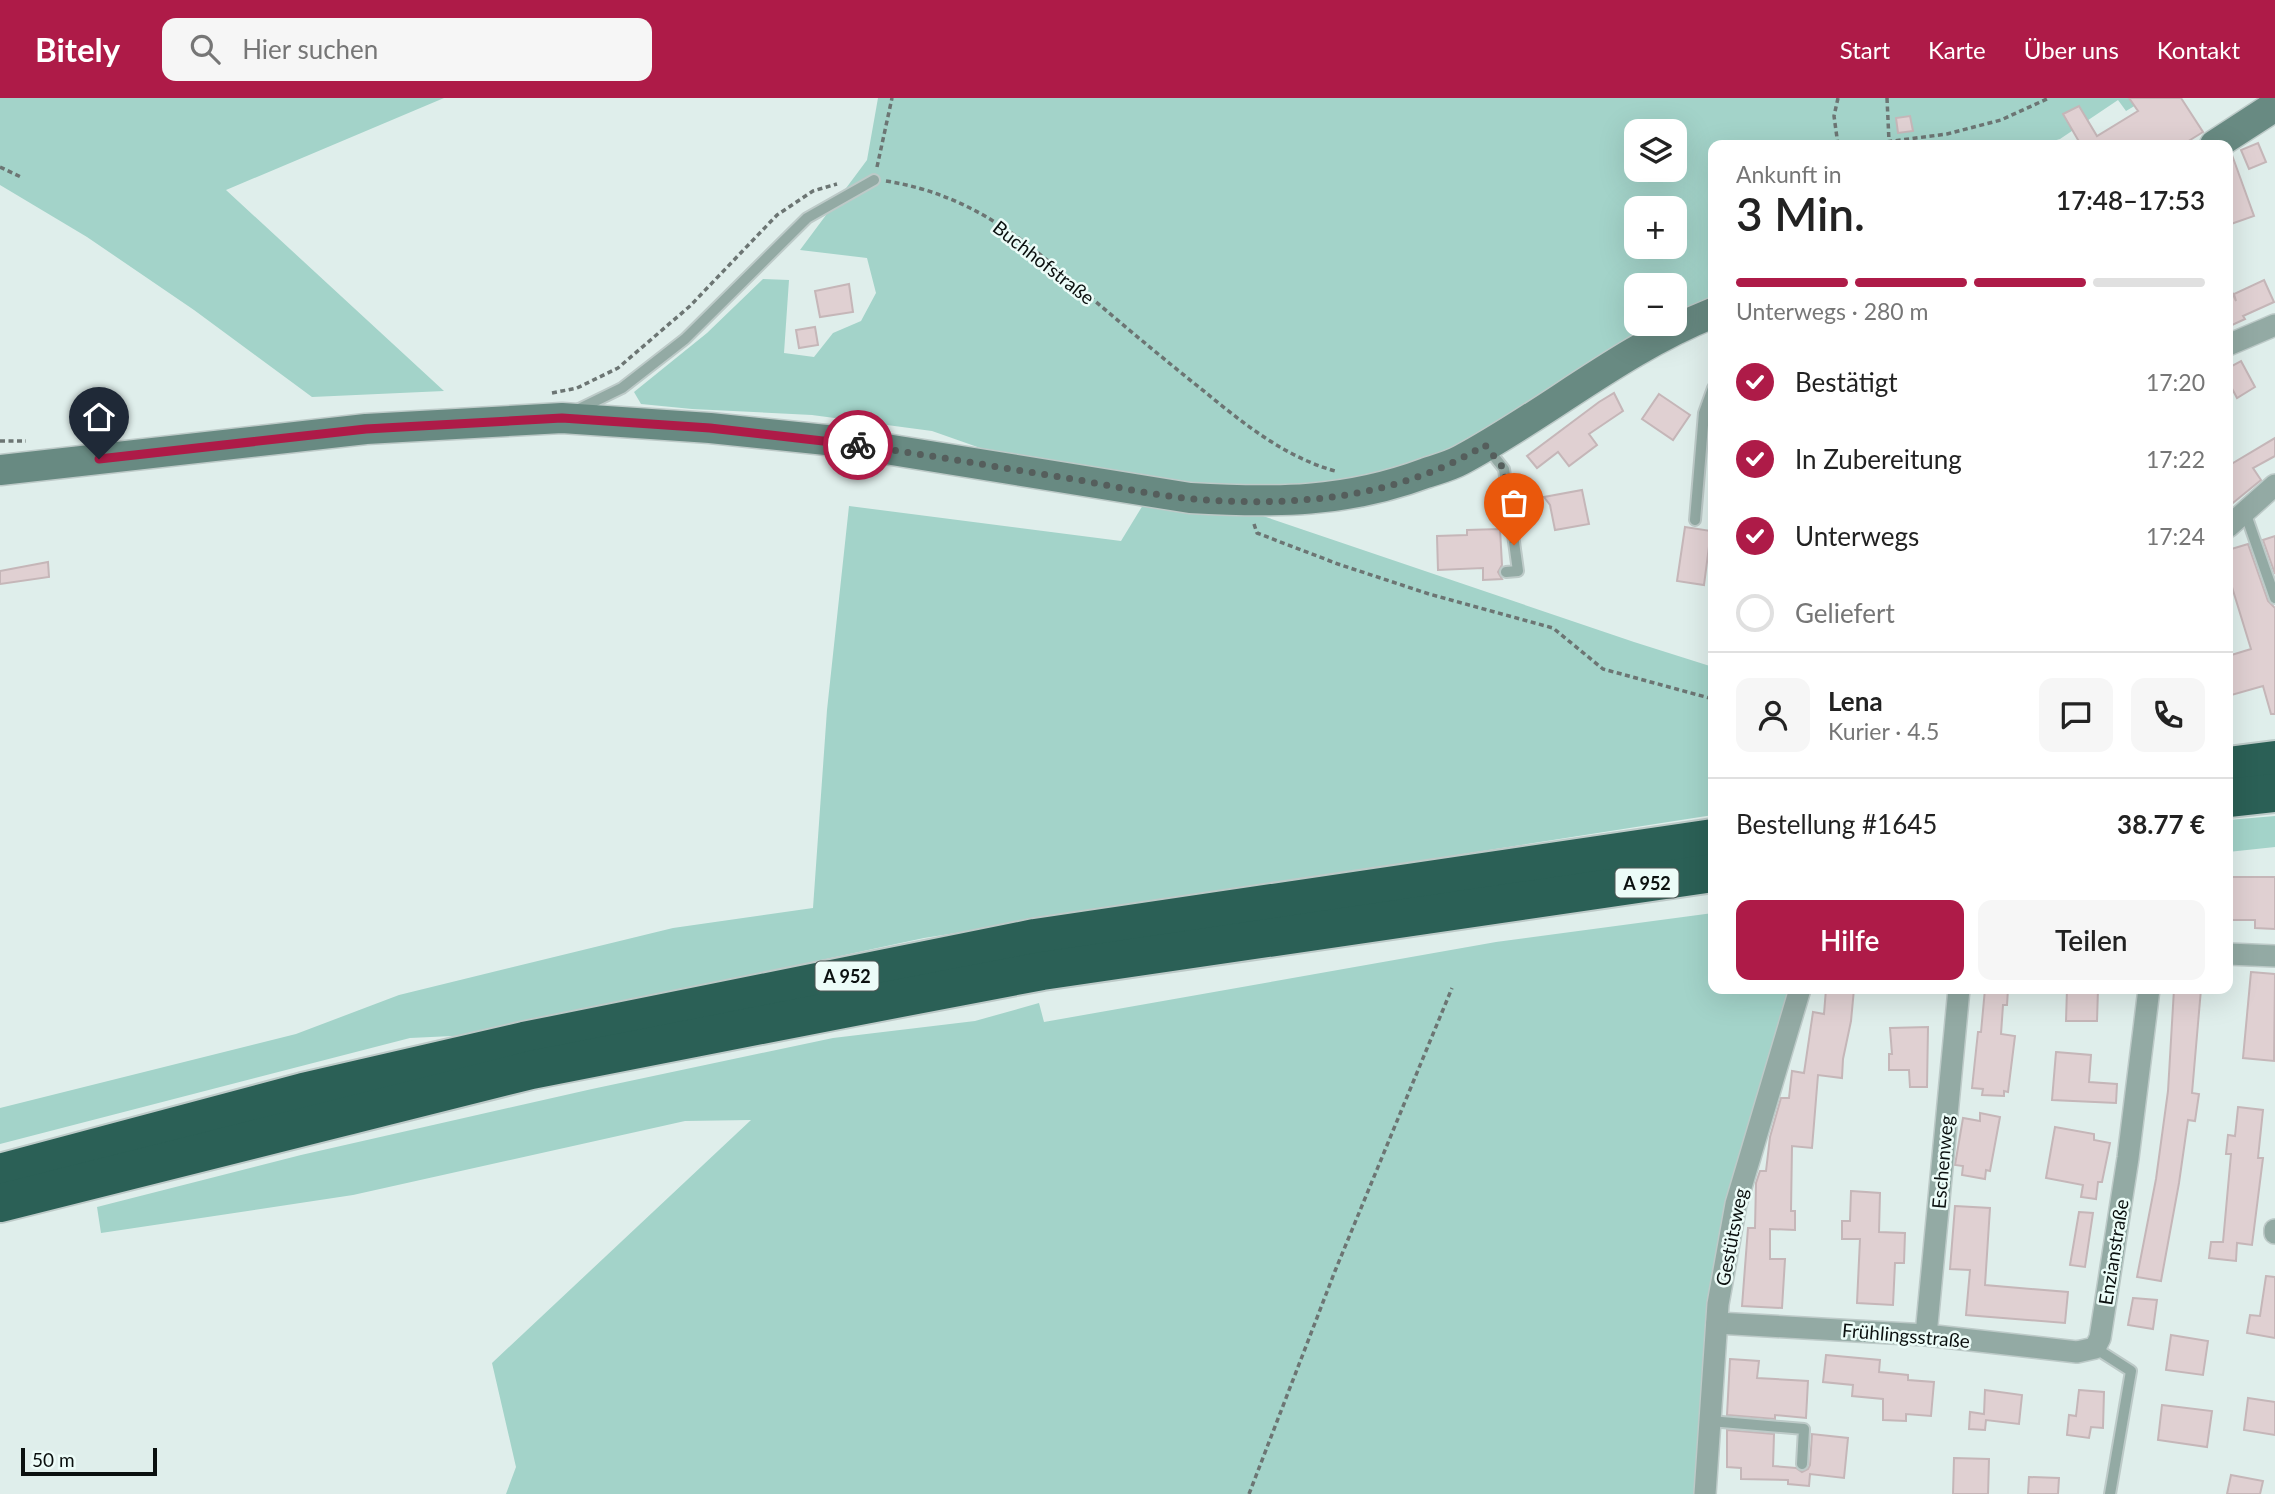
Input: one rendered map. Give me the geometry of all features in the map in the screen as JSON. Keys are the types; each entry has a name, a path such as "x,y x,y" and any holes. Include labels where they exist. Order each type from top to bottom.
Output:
{"highway":[{"path":"2233,765 2275,760"},
{"path":"2233,797 2275,793"},
{"name":"A 952","path":"0,1173 303,1092 511,1044 1035,938 1708,839"},
{"name":"A 952","path":"0,1203 531,1070 865,1005 1042,971 1708,874"}],"main road":[{"path":"2223,140 2275,106"},
{"path":"0,470 554,406 710,428 836,441 1191,498 1306,500 1363,493 1395,485 1460,461 1572,392 1629,353 1708,315"}],"street":[{"path":"2233,343 2275,325"},
{"path":"2233,523 2275,485"},
{"path":"2233,954 2275,956"},
{"name":"Gestütsweg","path":"1705,1494 1717,1323 1735,1204 1798,994"},
{"name":"Eschenweg","path":"1926,1335 1959,994"},
{"name":"Enzianstraße","path":"2095,1348 2100,1338 2126,1171 2148,994"},
{"name":"Frühlingsstraße","path":"1717,1323 1926,1335 2077,1352 2095,1348"}],"lane":[{"path":"554,406 622,388 675,347 807,218 874,180"},
{"path":"1695,520 1704,413 1708,401"},
{"path":"1485,445 1504,469 1518,571 1506,572"},
{"path":"2245,512 2275,598"},
{"path":"2095,1348 2131,1371 2110,1494"},
{"path":"1710,1421 1804,1429 1802,1464"}],"path":[{"path":"874,180 892,98"},
{"path":"1837,140 1834,116 1838,98"},
{"path":"1888,98 1889,140"},
{"path":"1902,140 1961,131 2001,120 2049,98"},
{"path":"0,167 21,177"},
{"name":"Buchhofstraße","path":"554,406 578,388 618,368 690,306 777,215 813,191 853,179 874,180 918,186 978,211 1022,239 1245,425 1286,452 1339,473"},
{"path":"0,441 30,441"},
{"path":"1253,501 1253,519 1257,533 1338,564 1429,594 1553,628 1603,669 1708,698"},
{"path":"1250,1494 1335,1271 1452,988"}],"green space":[{"path":"0,98 444,98 226,190 444,391 312,397 194,310 87,237 0,185"},
{"path":"878,98 2148,98 2126,111 2118,100 2056,140 1708,140 1708,329 1678,341 1478,465 1427,489 1362,508 1263,516 1708,665 1708,816 924,938 473,1035 410,1038 0,1144 0,1108 296,1034 399,995 673,928 813,908 827,710 849,506 1121,541 1143,505 932,431 812,415 641,404 634,392 707,333 763,279 789,280 784,353 814,357 833,333 861,321 876,293 867,258 800,250 867,160"},
{"path":"2275,816 2275,847 2233,851 2233,820"},
{"path":"1708,914 1708,994 1790,994 1733,1179 1695,1494 506,1494 516,1467 492,1363 751,1120 685,1121 353,1195 101,1233 97,1207 301,1155 833,1038 975,1021 1039,1003 1044,1022 1496,942"}],"building":[{"path":"2129,98 2181,98 2203,132 2190,140 2078,140 2063,114 2079,106 2097,136 2138,111"},
{"path":"1910,116 1913,131 1898,133 1896,118"},
{"path":"2258,143 2266,162 2249,169 2241,150"},
{"path":"2233,158 2254,216 2233,223"},
{"path":"2264,280 2274,302 2243,316 2245,319 2233,325 2233,294 2236,301 2234,294"},
{"path":"849,284 853,312 820,317 815,291"},
{"path":"815,327 818,345 799,348 796,330"},
{"path":"2241,361 2255,387 2237,398 2233,390 2233,365"},
{"path":"1614,393 1623,411 1589,434 1597,445 1569,466 1558,452 1537,468 1527,456"},
{"path":"1659,394 1690,415 1673,440 1642,419"},
{"path":"2275,438 2275,456 2253,468 2261,480 2233,503 2233,463"},
{"path":"1582,490 1589,524 1555,530 1550,505 1544,497"},
{"path":"1685,527 1708,531 1704,585 1677,581"},
{"path":"1500,529 1502,565 1498,572 1502,579 1483,580 1483,568 1438,570 1437,536 1467,535 1467,530"},
{"path":"2275,536 2275,574 2263,540"},
{"path":"2248,544 2268,601 2275,608 2275,714 2271,714 2263,686 2233,695 2233,654 2251,649 2233,590 2233,548"},
{"path":"48,562 49,577 0,584 0,571"},
{"path":"2233,877 2275,877 2275,929 2255,928 2255,920 2233,920"},
{"path":"2251,972 2275,974 2274,1061 2243,1058"},
{"path":"1826,994 1854,994 1842,1078 1818,1075 1812,1148 1792,1146 1791,1211 1795,1211 1795,1230 1770,1229 1770,1259 1785,1259 1782,1308 1742,1306 1748,1228 1755,1228 1756,1183 1760,1171 1766,1171 1770,1137 1781,1098 1789,1098 1792,1071 1804,1073 1813,1012 1824,1014"},
{"path":"1985,994 2008,994 2007,1005 2003,1005 2001,1034 2015,1036 2008,1092 2004,1091 2004,1096 1982,1095 1983,1089 1972,1088 1978,1032 1981,1032"},
{"path":"2067,994 2098,994 2097,1021 2066,1021"},
{"path":"2174,994 2201,994 2192,1093 2199,1094 2195,1121 2188,1120 2161,1281 2137,1277 2156,1179 2168,1091"},
{"path":"1928,1027 1927,1087 1910,1087 1909,1070 1889,1070 1889,1054 1892,1054 1890,1028"},
{"path":"2056,1052 2091,1055 2089,1082 2117,1084 2116,1103 2052,1100"},
{"path":"2238,1107 2263,1110 2258,1158 2263,1158 2252,1245 2237,1243 2236,1261 2209,1258 2211,1242 2223,1242 2231,1154 2226,1154 2228,1135 2235,1136"},
{"path":"1980,1113 2000,1117 1990,1171 1986,1170 1985,1179 1962,1175 1963,1166 1955,1165 1963,1118 1980,1121"},
{"path":"2055,1127 2094,1134 2094,1140 2110,1143 2102,1182 2098,1182 2096,1199 2081,1197 2083,1185 2046,1178"},
{"path":"1851,1191 1880,1193 1879,1232 1905,1233 1904,1263 1895,1263 1893,1305 1857,1303 1860,1239 1842,1239 1842,1221 1850,1221"},
{"path":"1955,1206 1990,1208 1985,1285 2068,1292 2065,1323 1966,1315 1970,1270 1950,1269"},
{"path":"2079,1212 2093,1213 2085,1267 2070,1265"},
{"path":"2266,1276 2275,1277 2275,1338 2247,1333 2250,1315 2260,1316"},
{"path":"2133,1298 2157,1300 2153,1329 2128,1325"},
{"path":"2171,1335 2208,1341 2203,1375 2166,1370"},
{"path":"1826,1355 1880,1360 1879,1372 1908,1375 1908,1380 1934,1382 1931,1416 1906,1414 1906,1421 1883,1420 1883,1399 1852,1396 1853,1385 1823,1382"},
{"path":"1730,1359 1759,1361 1757,1378 1808,1381 1806,1418 1775,1415 1775,1419 1727,1415"},
{"path":"1985,1390 2022,1395 2019,1424 1986,1420 1985,1430 1969,1429 1970,1412 1984,1414"},
{"path":"2079,1390 2104,1392 2103,1428 2091,1427 2089,1438 2067,1435 2069,1415 2076,1416"},
{"path":"2248,1398 2275,1402 2275,1435 2244,1430"},
{"path":"2162,1405 2212,1411 2207,1447 2158,1440"},
{"path":"1727,1430 1774,1434 1773,1466 1796,1468 1802,1472 1810,1465 1812,1434 1848,1438 1844,1478 1810,1474 1809,1486 1788,1484 1788,1480 1741,1479 1741,1468 1727,1467"},
{"path":"1954,1458 1989,1459 1988,1494 1953,1494"},
{"path":"2231,1475 2263,1481 2260,1494 2227,1494"},
{"path":"2029,1477 2059,1478 2058,1494 2028,1494"}],"way so far":[{"path":"858,445 1191,498 1276,501 1363,493 1395,485 1460,461 1485,445 1504,469 1514,545"}],"route":[{"path":"99,459 366,429 562,418 710,428 858,445"}]}
